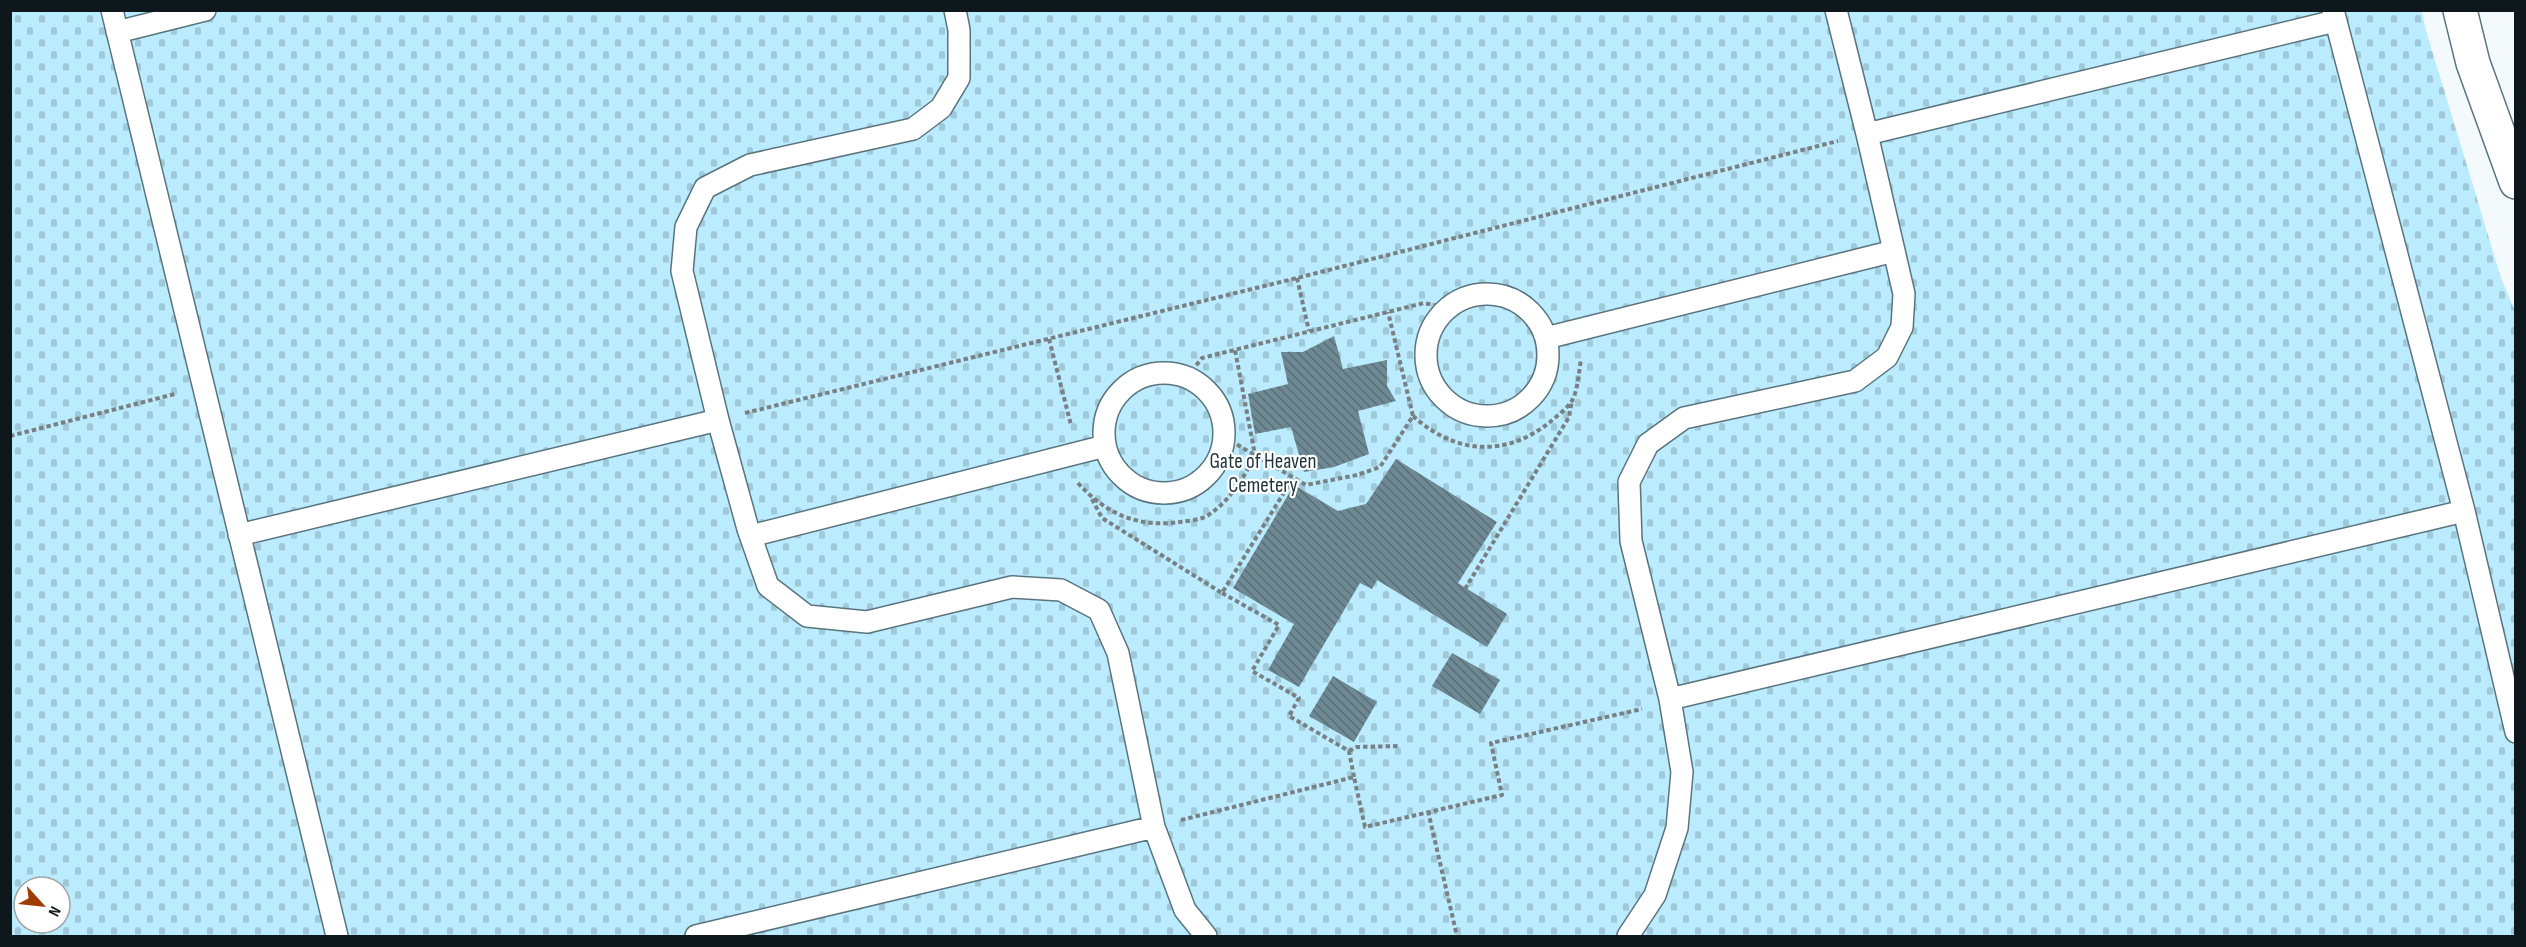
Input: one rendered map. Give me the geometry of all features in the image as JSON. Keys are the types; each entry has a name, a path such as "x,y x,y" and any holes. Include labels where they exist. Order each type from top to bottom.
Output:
{"main road":[{"path":"2460,10 2473,63 2516,182"}],"lane":[{"path":"112,10 337,936"},
{"path":"117,32 205,10"},
{"path":"955,10 959,30 959,78 941,108 913,129 750,165 705,188 686,227 682,271 718,420 751,536 768,586 807,616 867,622 1012,587 1060,590 1099,610 1119,653 1154,827 1185,910 1206,936"},
{"path":"1628,936 1655,895 1677,828 1682,772 1670,700 1630,541 1629,482 1648,444 1684,418 1854,381 1887,357 1902,327 1904,294 1836,10"},
{"path":"1867,134 2334,16 2464,511 2516,732"},
{"path":"1546,338 1894,251"},
{"path":"1484,293 1505,296 1523,305 1537,319 1546,338 1548,357 1544,377 1534,395 1518,408 1500,415 1479,416 1460,410 1444,398 1432,382 1426,363 1427,343 1434,324 1447,308 1465,298 1484,293"},
{"path":"1169,373 1187,377 1203,387 1215,401 1222,418 1224,436 1220,455 1210,472 1196,484 1178,492 1159,493 1140,489 1124,478 1112,464 1105,446 1104,427 1108,409 1119,393 1133,381 1150,375 1169,373"},
{"path":"239,535 718,420"},
{"path":"751,536 1105,446"},
{"path":"1670,700 2464,511"},
{"path":"696,936 1154,827"}],"path":[{"path":"718,420 1297,278 1867,134"},
{"path":"1297,278 1309,331"},
{"path":"1187,377 1202,358 1424,303 1447,308"},
{"path":"1388,312 1413,416 1439,436 1462,445 1489,447 1520,441 1537,432 1572,400"},
{"path":"1466,588 1569,417 1584,348 1581,329"},
{"path":"1050,339 1068,455 1102,518 1222,593 1279,625 1252,671 1299,698 1289,716 1349,751 1365,827 1502,795 1491,743 1670,700"},
{"path":"1092,498 1120,515 1141,523 1163,524 1205,517 1234,490 1256,455 1235,350"},
{"path":"10,436 202,387"},
{"path":"1224,436 1306,485 1358,475 1380,467 1413,416"},
{"path":"1222,593 1294,477"},
{"path":"1349,751 1357,747 1400,746"},
{"path":"1154,827 1354,777"},
{"path":"1428,811 1457,936"}],"green space":[{"name":"Gate of Heaven Cemetery","path":"10,11 2422,11 2501,278 2515,311 2515,936 11,936"}],"building":[{"path":"1334,336 1343,369 1387,360 1387,386 1396,401 1358,411 1369,454 1334,467 1304,472 1291,427 1255,434 1248,394 1288,384 1281,352 1303,352"},
{"path":"1396,459 1497,522 1458,583 1507,614 1487,647 1377,580 1372,589 1360,583 1299,687 1268,670 1294,624 1233,588 1294,485 1338,511 1366,504"},
{"path":"1452,653 1500,680 1480,714 1432,686"},
{"path":"1333,676 1377,702 1354,742 1309,716"}]}
